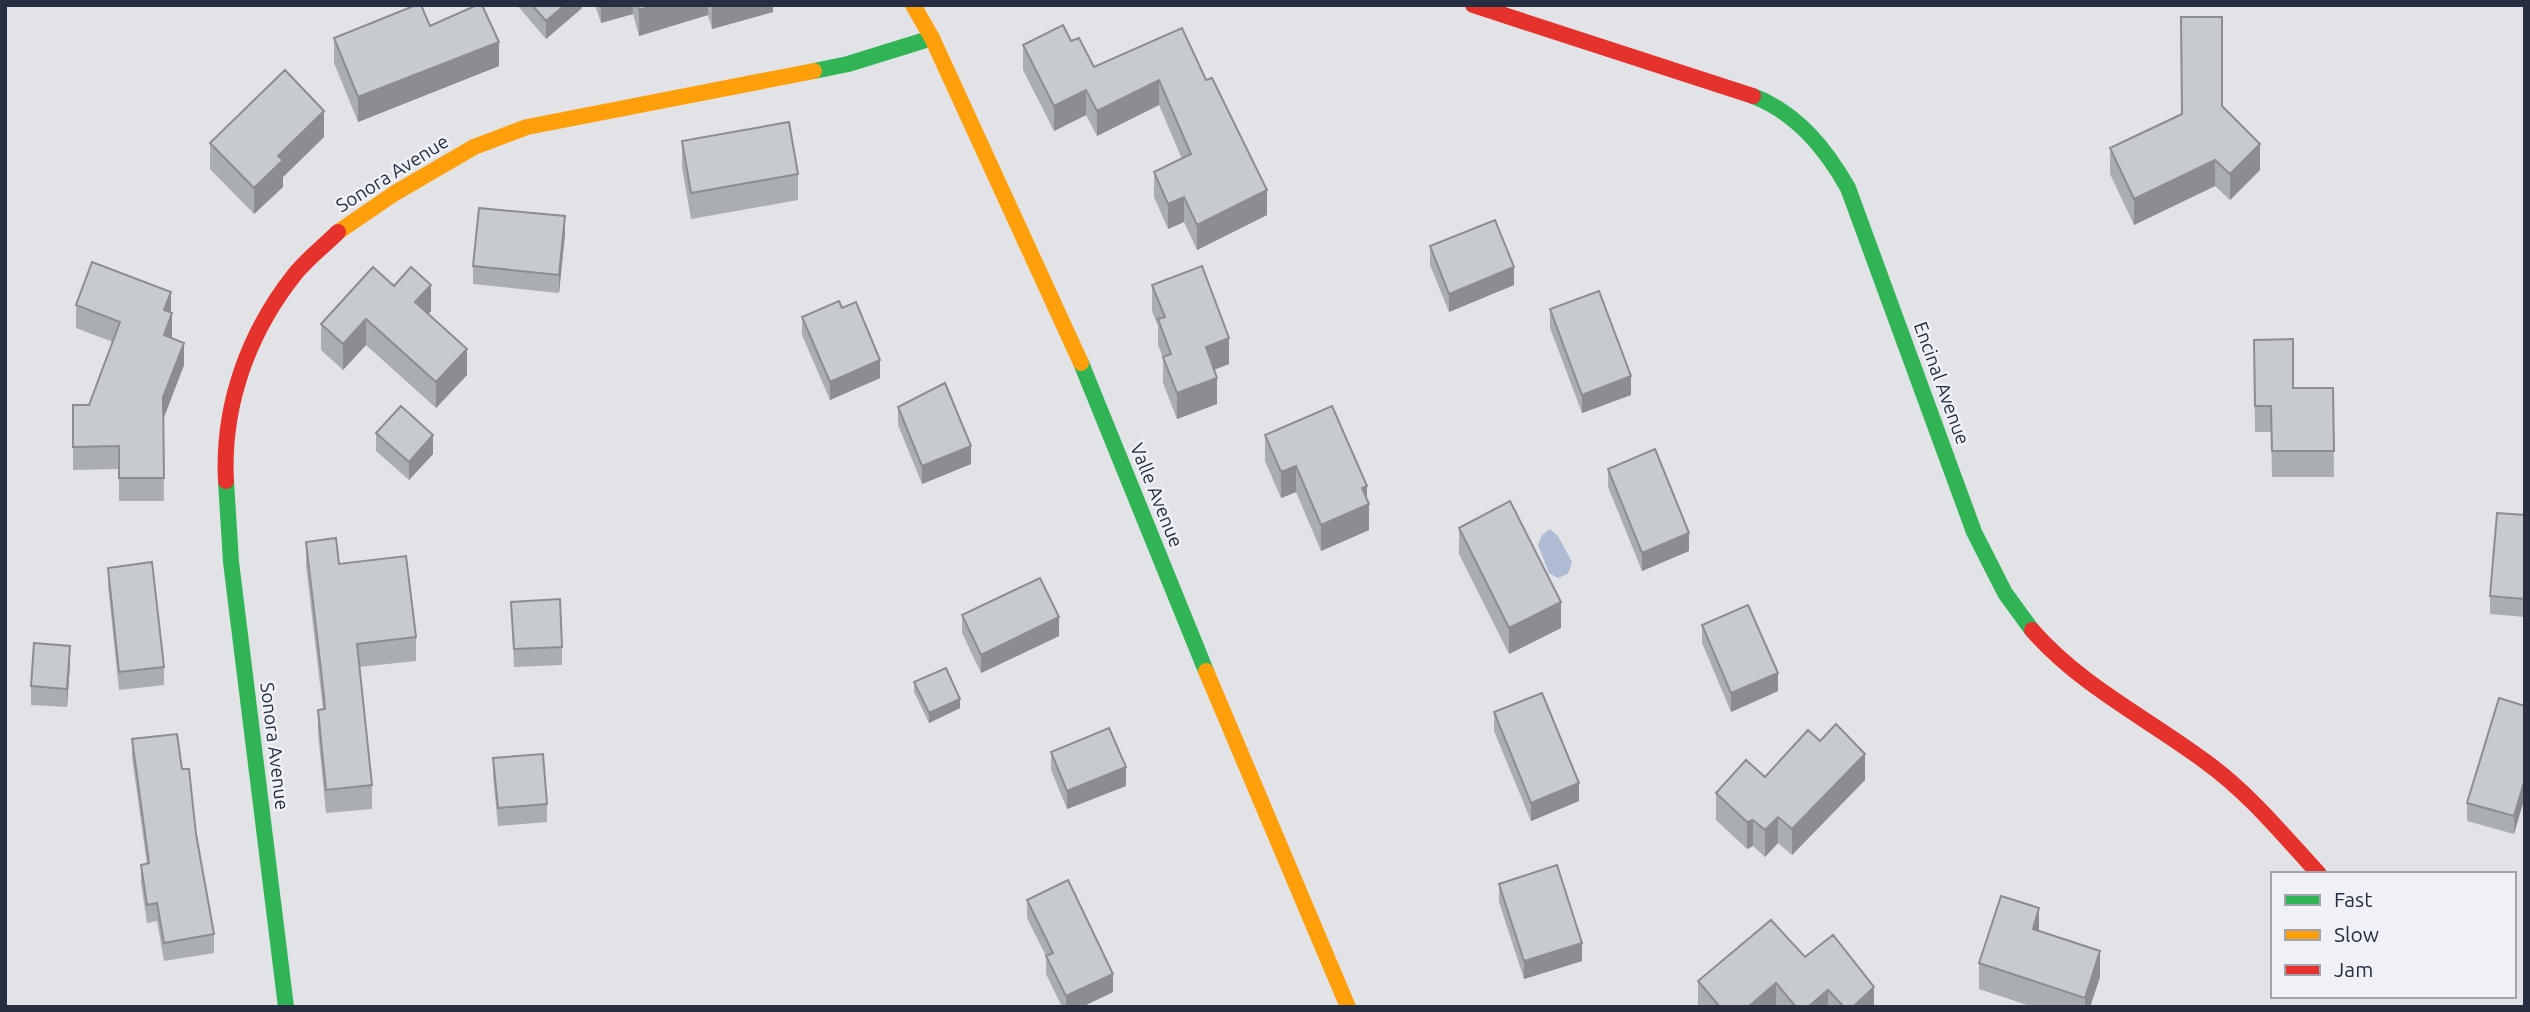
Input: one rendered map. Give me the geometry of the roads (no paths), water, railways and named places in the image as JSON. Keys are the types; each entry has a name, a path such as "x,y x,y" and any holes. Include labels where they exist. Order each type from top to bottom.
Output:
{"street":[{"name":"Valle Avenue","path":"913,5 932,38 1070,337 1239,753 1348,1007"},
{"name":"Encinal Avenue","path":"1473,5 1734,88 1785,113 1811,135 1832,160 1848,188 1974,532 1990,568 2020,617 2079,677 2224,776 2317,872"},
{"name":"Sonora Avenue","path":"286,1007 231,562 224,445 238,380 256,337 295,274 345,225 395,193 474,147 527,127 848,64 932,38"}],"water":[{"path":"1550,529 1558,536 1572,562 1568,574 1558,578 1549,573 1538,545 1542,535"}]}
